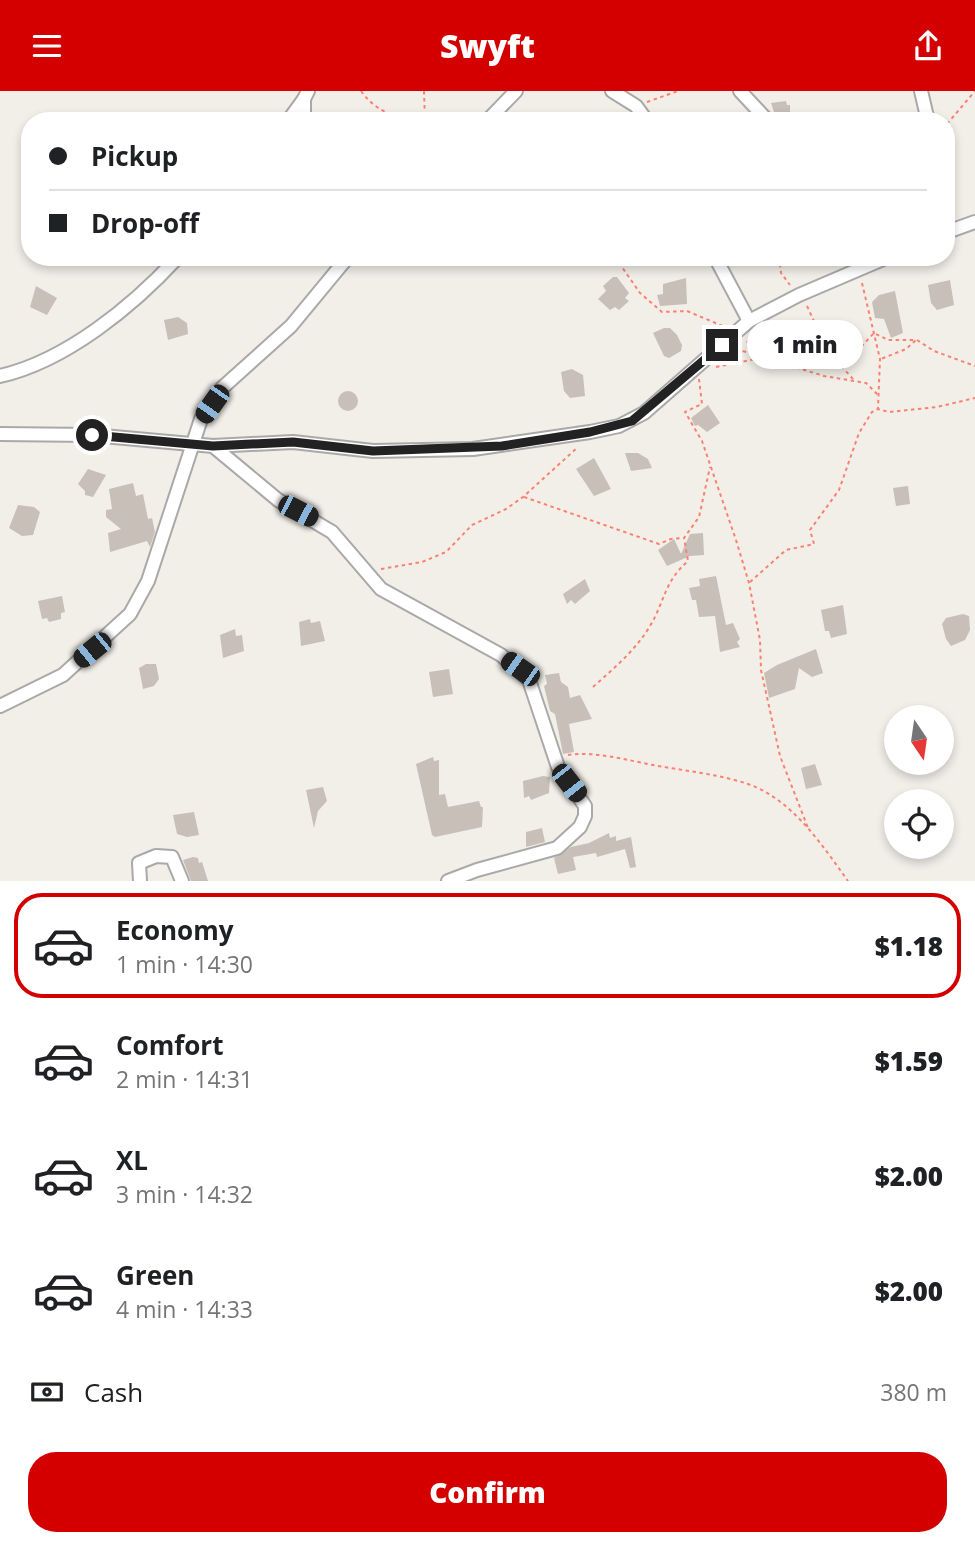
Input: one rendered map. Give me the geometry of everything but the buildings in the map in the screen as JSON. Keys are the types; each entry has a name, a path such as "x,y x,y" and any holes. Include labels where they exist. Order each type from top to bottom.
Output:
{"street":[{"path":"496,112 516,91"},
{"path":"612,91 636,106 640,112"},
{"path":"740,91 760,112"},
{"path":"921,91 926,112"},
{"path":"294,112 306,95"},
{"path":"955,229 975,222"},
{"path":"0,376 46,361 71,347 145,289 169,266"},
{"path":"0,706 62,675 131,614 148,581 201,419 222,388 291,327 341,266"},
{"path":"720,266 749,321"},
{"path":"0,434 92,435 213,446 293,442 373,451 473,449 590,432 632,421 698,369 735,331 749,321 799,295 867,266"},
{"path":"213,446 278,500 332,532 381,589 520,669 529,680 558,767 585,806 580,827 557,848 448,881"},
{"path":"139,881 139,863 156,856 172,857 182,881"}],"path":[{"path":"361,91 368,101 386,112"},
{"path":"424,91 425,112"},
{"path":"636,106 678,91"},
{"path":"955,112 975,91"},
{"path":"971,97 975,102"},
{"path":"621,266 640,293 662,312 687,311 735,331"},
{"path":"780,266 781,273 814,317 823,344 854,380"},
{"path":"858,270 880,359 878,409"},
{"path":"841,367 874,333"},
{"path":"874,333 888,340 916,340 934,351 975,366"},
{"path":"880,359 906,349 916,340"},
{"path":"722,345 824,376 866,383 878,395"},
{"path":"767,357 698,369 702,404 685,412 702,441 749,583 760,640 761,670 780,756 808,828"},
{"path":"749,583 786,550 814,544 810,530 839,490 859,433 872,412 878,409 903,411 975,398"},
{"path":"363,571 436,558 472,525 506,509 523,497 590,432"},
{"path":"593,687 637,646 648,630 670,578 688,561 684,538 699,517 710,466"},
{"path":"523,497 659,544 684,538"},
{"path":"556,756 604,756 724,777 765,792 808,828 848,881"}],"route":[{"path":"92,435 213,446 293,442 373,451 502,446 590,432 632,421 722,345"}]}
